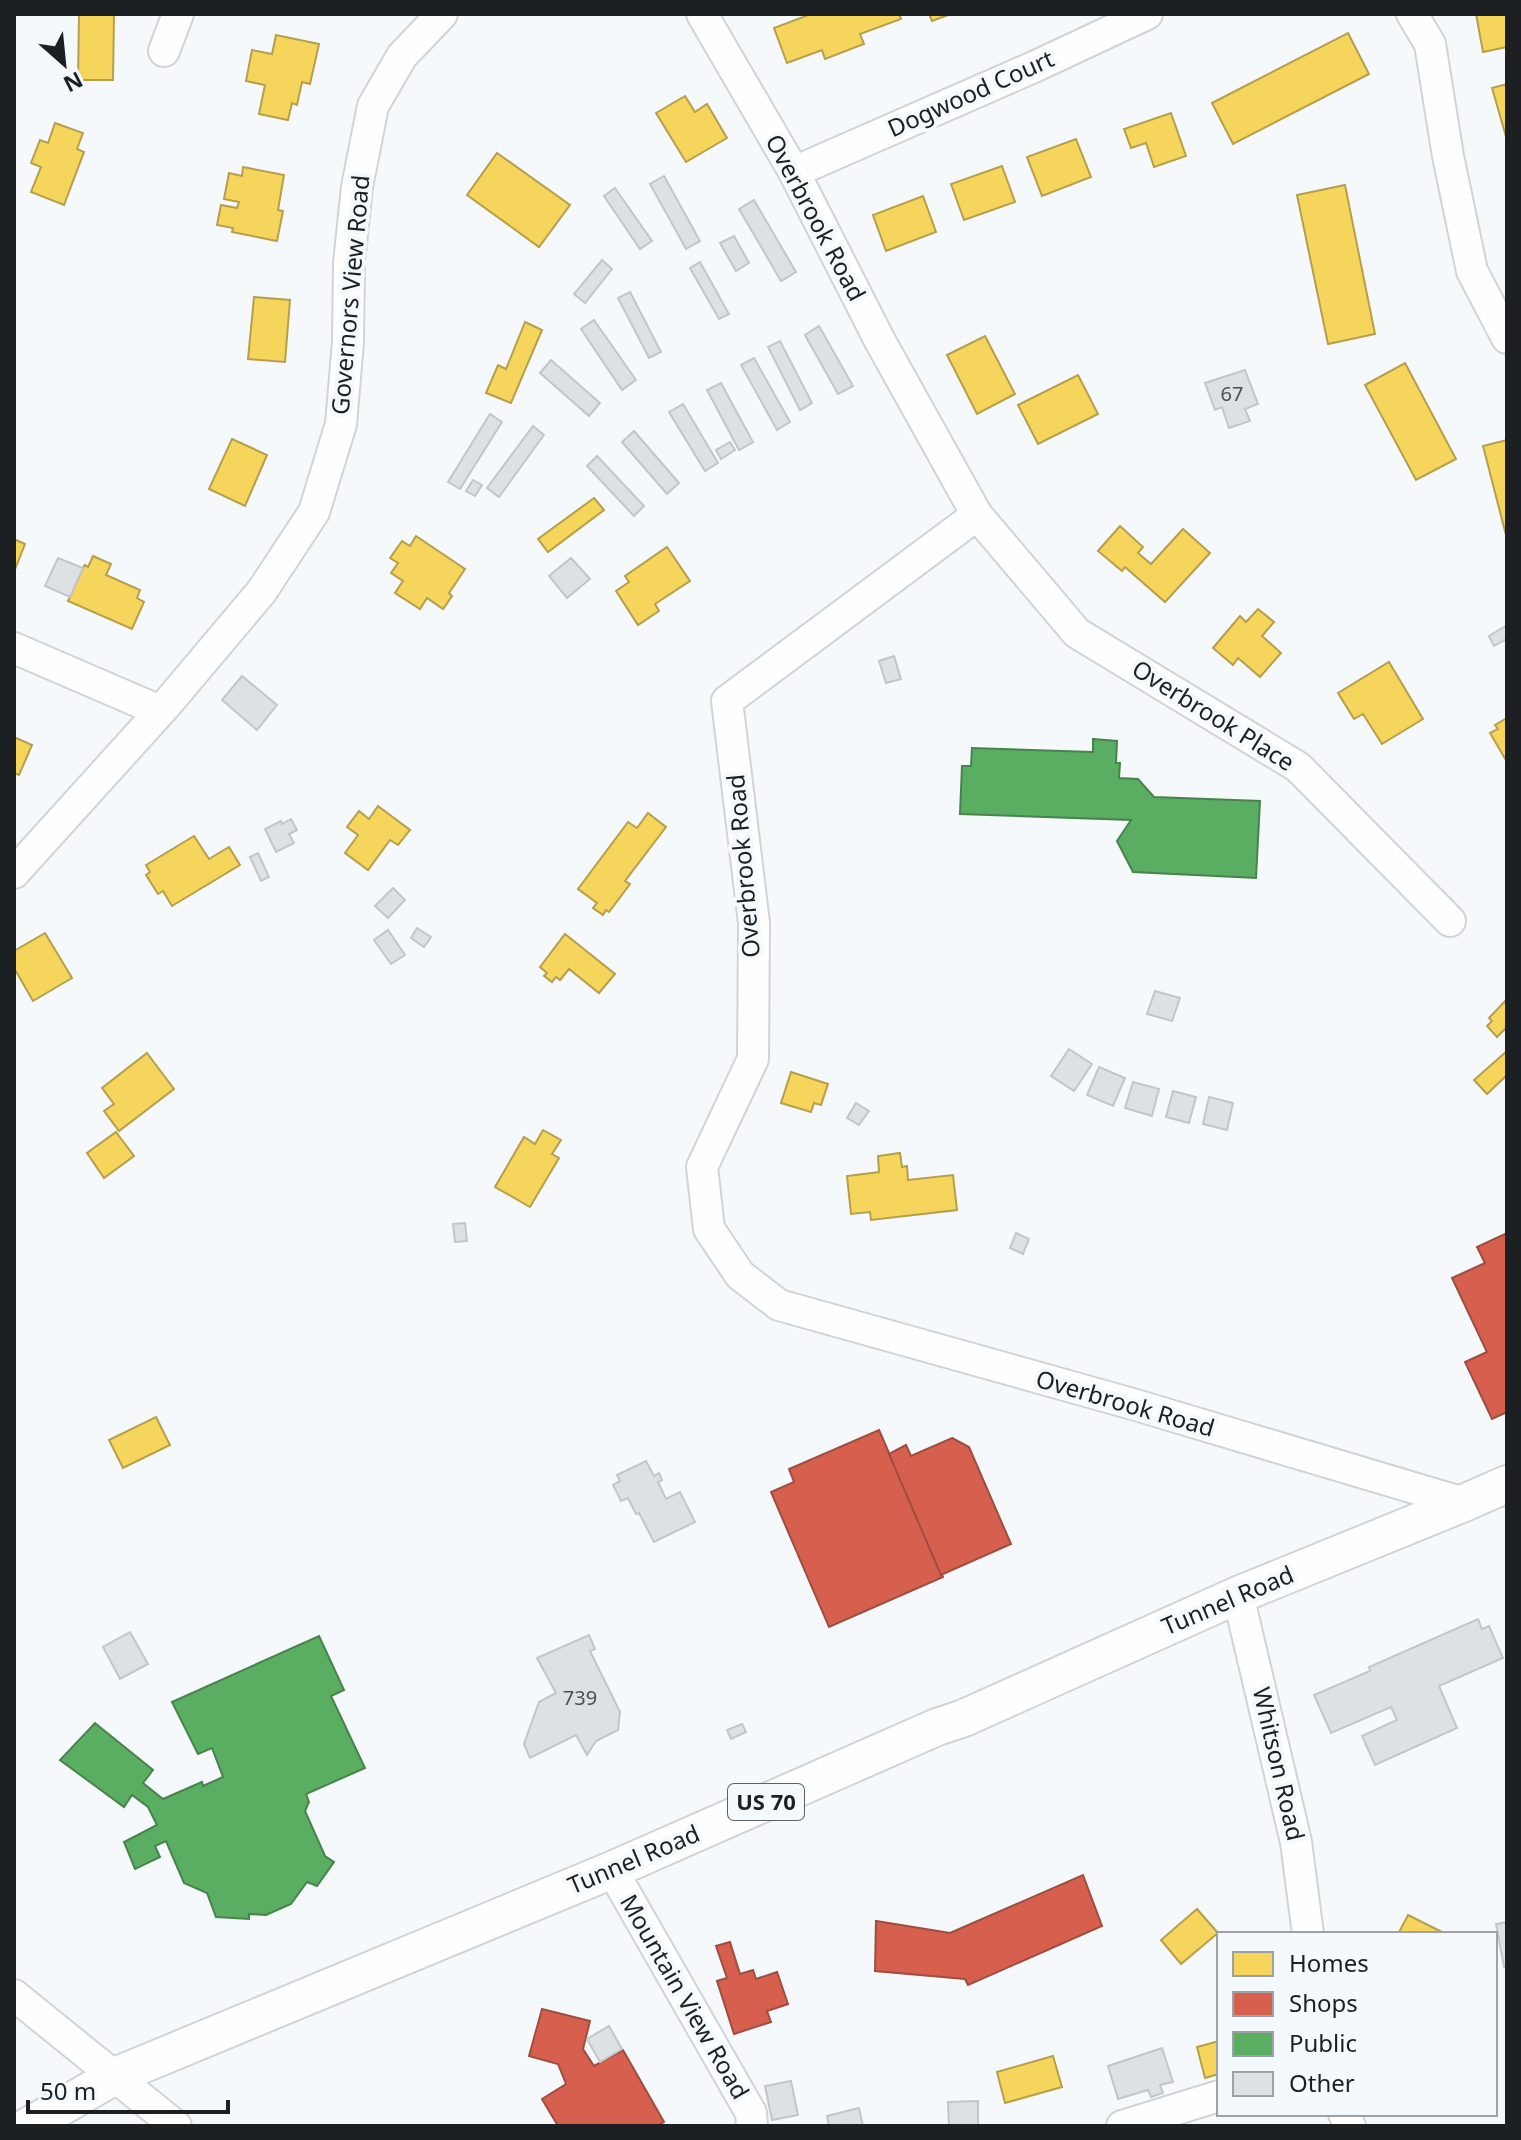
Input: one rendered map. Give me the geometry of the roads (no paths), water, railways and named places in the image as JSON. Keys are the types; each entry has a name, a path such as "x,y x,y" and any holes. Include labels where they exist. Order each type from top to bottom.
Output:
{"main road":[{"name":"Tunnel Road","path":"28,2126 115,2076 612,1870 937,1727 964,1718 1238,1595 1507,1484"}],"street":[{"path":"164,51 178,14"},
{"name":"Governors View Road","path":"14,873 160,711 262,591 314,512 341,424 348,342 349,263 357,187 373,106 402,56 442,14"},
{"name":"Overbrook Road","path":"702,14 794,172 885,351 977,515 727,701 754,923 753,1059 702,1167 709,1229 740,1275 779,1305 1136,1405 1464,1503"},
{"name":"Dogwood Court","path":"794,172 1147,14"},
{"path":"1412,14 1430,44 1448,156 1472,271 1507,338"},
{"name":"Overbrook Place","path":"977,515 1077,633 1298,767 1450,921"},
{"path":"14,648 160,711"},
{"name":"Whitson Road","path":"1238,1595 1296,1842 1308,1932"},
{"name":"Mountain View Road","path":"612,1870 751,2113 752,2126"},
{"path":"14,1995 176,2126"},
{"path":"1122,2126 1217,2097"}]}
